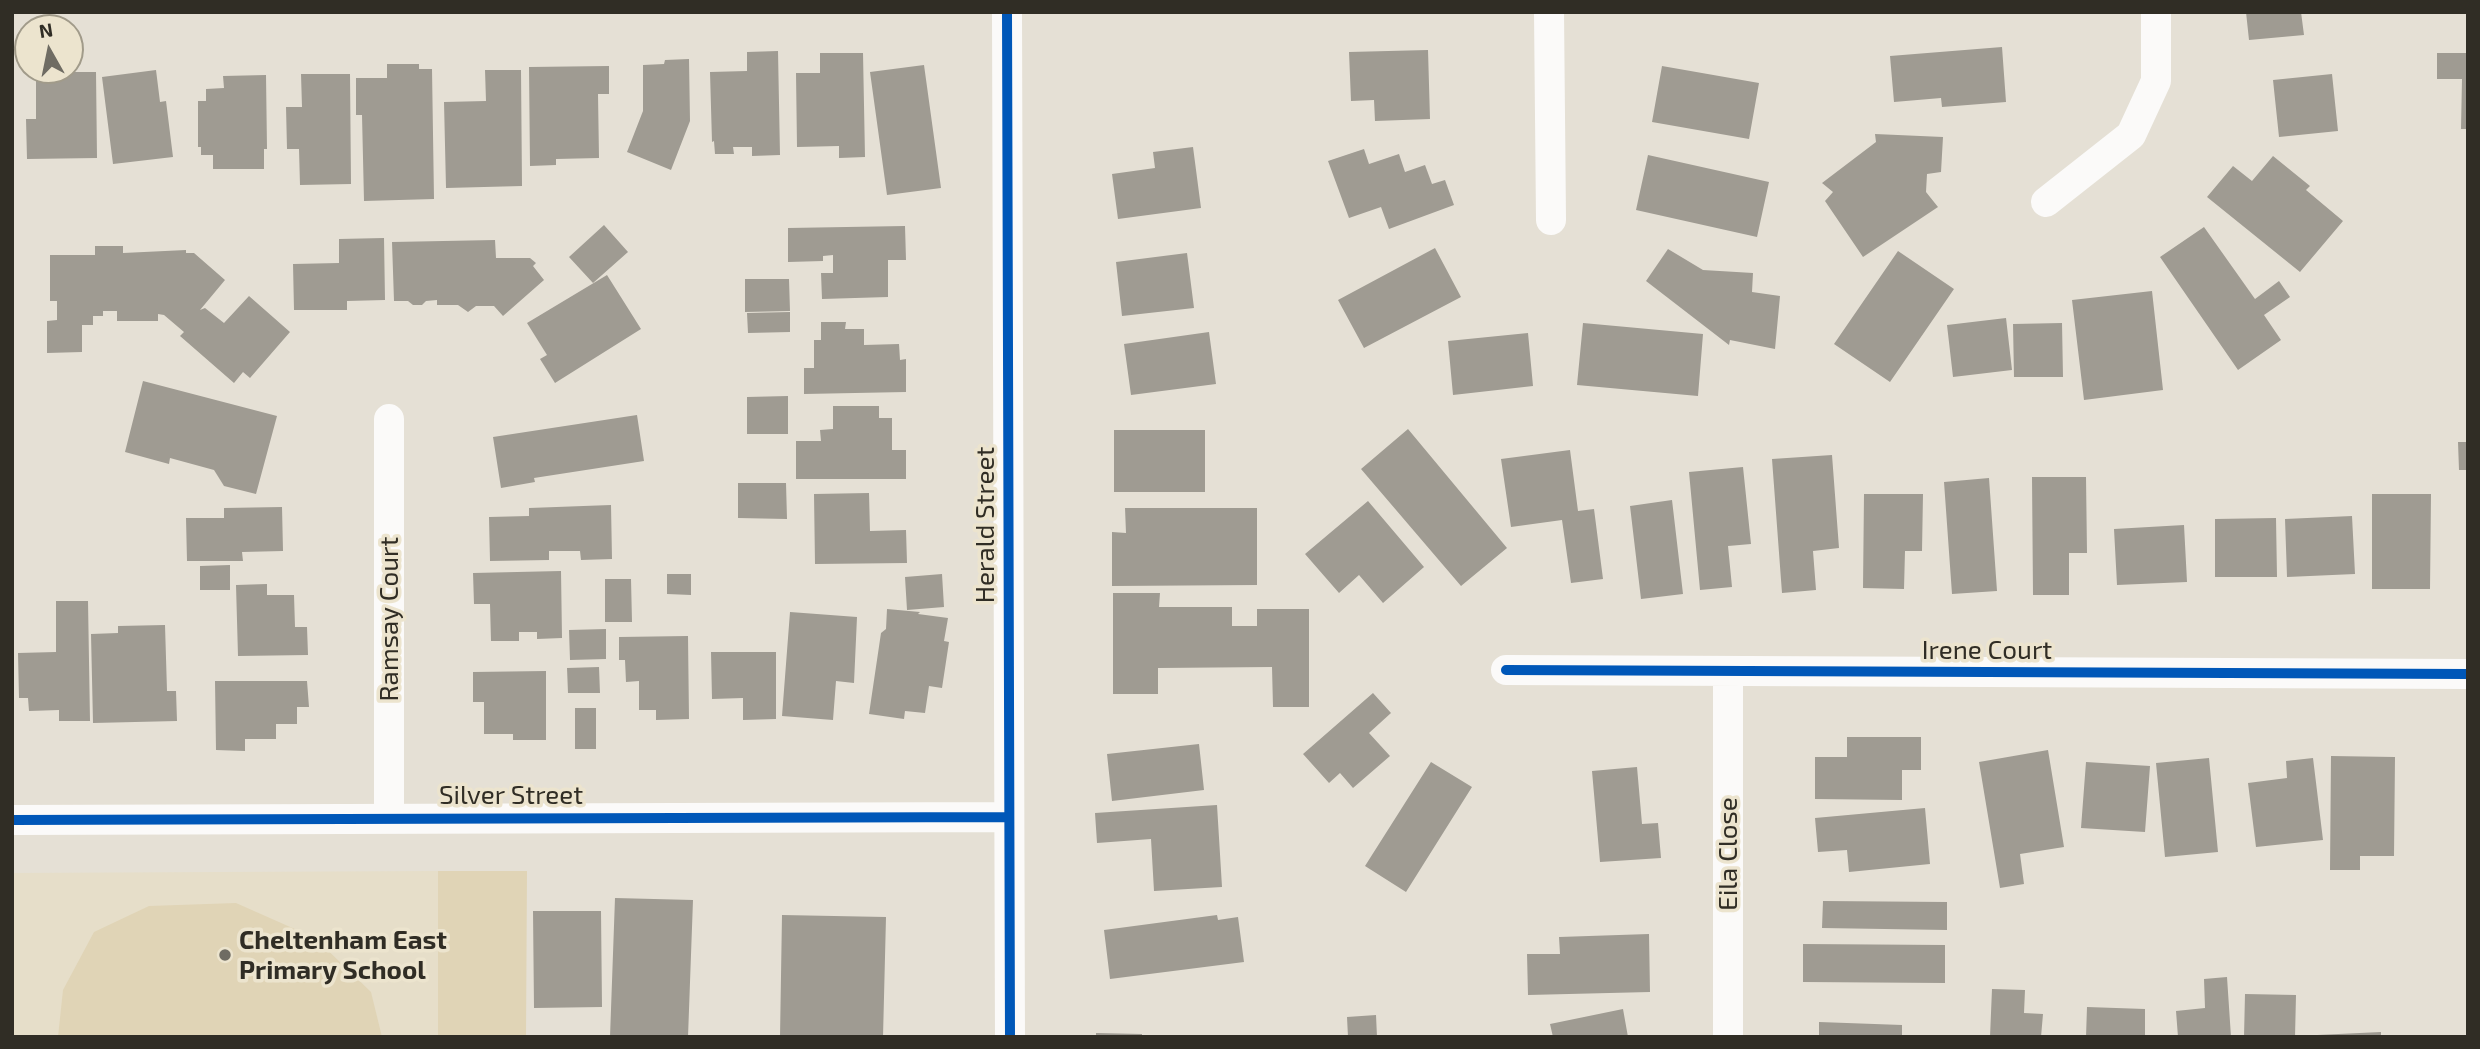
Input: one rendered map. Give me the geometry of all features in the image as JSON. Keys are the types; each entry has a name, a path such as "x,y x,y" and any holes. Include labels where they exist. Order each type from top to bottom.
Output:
{"street":[{"name":"Herald Street","path":"1007,12 1010,1037"},
{"path":"1549,12 1551,220"},
{"path":"2046,202 2131,135 2156,81 2156,12"},
{"name":"Ramsay Court","path":"389,419 389,818"},
{"name":"Irene Court","path":"1506,670 2468,674"},
{"name":"Eila Close","path":"1728,672 1728,1037"},
{"name":"Silver Street","path":"12,820 1009,817"}],"shaded area":[{"name":"Cheltenham East Primary School","path":"438,871 438,1037 12,1037 12,873"},
{"path":"438,871 527,871 526,1037 438,1037"},
{"path":"236,903 315,938 371,992 382,1037 58,1037 63,990 94,932 149,906"}],"building":[{"path":"2246,12 2301,12 2304,35 2249,40"},
{"path":"2002,47 2006,102 1942,107 1941,98 1894,102 1890,56"},
{"path":"1428,50 1430,119 1375,121 1374,100 1351,101 1349,52"},
{"path":"778,51 780,155 752,156 752,147 733,147 734,154 715,154 714,141 712,142 710,72 747,71 747,52"},
{"path":"820,53 863,53 865,157 839,158 839,146 797,147 796,73 820,73"},
{"path":"2437,53 2468,53 2468,129 2461,129 2462,79 2437,79"},
{"path":"689,59 690,121 671,170 627,152 643,111 643,65 664,64 665,60"},
{"path":"387,64 419,64 419,69 432,69 434,199 364,201 362,115 356,115 356,78 387,78"},
{"path":"924,65 941,188 887,195 870,72"},
{"path":"609,66 609,94 598,94 599,158 556,159 556,165 530,166 529,67"},
{"path":"1662,66 1759,83 1749,139 1652,122"},
{"path":"156,70 160,102 166,101 173,157 113,164 102,77"},
{"path":"485,70 521,70 522,186 446,188 444,102 486,101"},
{"path":"84,72 96,72 97,158 27,159 26,119 36,119 36,84 84,84"},
{"path":"301,74 350,74 351,184 300,185 299,149 287,149 286,107 302,107"},
{"path":"2332,74 2338,131 2279,137 2273,80"},
{"path":"266,75 267,149 264,149 264,169 213,169 213,155 201,155 201,147 198,147 198,101 206,101 206,89 224,88 223,76"},
{"path":"1875,134 1943,137 1941,172 1927,174 1926,192 1938,207 1863,257 1825,201 1833,192 1822,183 1876,142"},
{"path":"1193,147 1201,208 1118,219 1112,174 1155,168 1153,152"},
{"path":"1364,149 1369,164 1399,154 1405,172 1425,165 1432,184 1445,180 1454,205 1389,229 1381,207 1349,218 1328,161"},
{"path":"1648,155 1769,182 1757,237 1636,210"},
{"path":"2273,156 2310,186 2306,190 2343,221 2300,272 2207,197 2233,166 2252,181"},
{"path":"604,225 628,252 593,283 569,257"},
{"path":"905,226 906,260 888,260 888,297 822,299 821,273 833,273 833,255 823,256 823,261 788,262 788,228"},
{"path":"2204,227 2255,299 2279,281 2290,297 2264,315 2281,340 2238,370 2160,257"},
{"path":"384,238 385,300 347,301 347,310 294,310 293,264 339,263 339,239"},
{"path":"495,240 496,258 530,258 536,263 533,266 544,280 503,316 494,306 476,306 468,312 458,305 437,305 437,300 426,301 422,305 394,301 392,242"},
{"path":"95,246 123,246 123,253 186,250 186,253 194,253 225,280 200,310 205,308 224,323 249,296 290,332 250,378 243,372 234,383 180,336 184,332 164,315 158,314 158,321 117,321 117,311 103,311 103,316 93,316 93,325 82,325 82,352 47,353 47,321 57,320 57,301 50,301 50,255 95,255"},
{"path":"1435,248 1461,297 1364,348 1338,300"},
{"path":"1668,249 1703,270 1753,273 1752,292 1780,296 1775,349 1730,340 1729,345 1646,281"},
{"path":"1898,251 1954,289 1890,382 1834,344"},
{"path":"1187,253 1194,308 1122,316 1116,262"},
{"path":"607,275 641,329 555,383 540,359 547,355 527,323"},
{"path":"745,279 789,279 790,311 745,312"},
{"path":"2152,291 2163,390 2084,400 2072,300"},
{"path":"790,312 790,332 748,333 747,313"},
{"path":"2006,318 2012,370 1953,377 1947,325"},
{"path":"821,322 846,322 845,329 864,329 864,345 899,344 900,360 906,359 906,392 804,394 804,368 814,368 814,340 821,340"},
{"path":"1583,323 1703,334 1698,396 1577,385"},
{"path":"2062,323 2063,377 2014,377 2013,324"},
{"path":"1209,332 1216,384 1131,395 1124,344"},
{"path":"1528,333 1533,386 1453,395 1448,341"},
{"path":"143,381 277,416 256,494 224,486 214,470 170,458 169,464 125,452"},
{"path":"788,396 788,434 747,434 747,397"},
{"path":"833,406 879,406 879,418 892,418 892,450 906,450 906,479 796,479 796,441 821,441 820,430 833,429"},
{"path":"637,415 644,461 534,478 535,482 501,488 493,437"},
{"path":"1408,429 1507,548 1461,586 1361,469"},
{"path":"1114,430 1205,430 1205,492 1114,492"},
{"path":"2458,442 2468,442 2468,470 2459,470"},
{"path":"1570,450 1578,511 1594,509 1603,579 1571,583 1562,520 1511,527 1501,459"},
{"path":"1832,455 1839,548 1813,551 1816,590 1782,593 1772,459"},
{"path":"1743,467 1751,544 1728,546 1732,587 1700,590 1689,472"},
{"path":"2032,477 2086,477 2087,553 2069,553 2069,595 2033,595"},
{"path":"1989,478 1997,591 1952,594 1944,482"},
{"path":"738,483 786,483 787,519 738,518"},
{"path":"869,493 870,531 906,530 907,563 815,564 814,494"},
{"path":"1864,494 1923,494 1922,551 1905,551 1904,589 1863,588"},
{"path":"2372,494 2431,494 2430,589 2372,589"},
{"path":"1672,500 1683,594 1641,599 1630,506"},
{"path":"1368,501 1424,567 1383,603 1359,575 1339,593 1305,554"},
{"path":"611,505 612,559 581,560 580,551 549,551 549,560 490,561 489,517 529,516 529,508"},
{"path":"282,507 283,551 242,552 243,561 187,561 186,518 224,518 224,508"},
{"path":"1125,508 1257,508 1257,585 1112,586 1112,532 1126,533"},
{"path":"2352,516 2355,574 2287,577 2285,519"},
{"path":"2276,518 2277,577 2215,577 2215,519"},
{"path":"2184,525 2187,582 2117,585 2114,529"},
{"path":"230,565 230,590 200,590 200,566"},
{"path":"561,571 562,638 537,639 537,632 519,632 519,641 491,641 490,604 474,604 473,573"},
{"path":"667,574 691,574 691,595 667,594"},
{"path":"942,574 944,607 907,610 905,577"},
{"path":"605,579 631,579 632,622 605,622"},
{"path":"267,584 267,595 294,595 295,627 307,627 308,655 238,656 236,585"},
{"path":"1113,593 1160,593 1159,607 1232,607 1232,626 1257,626 1257,609 1309,609 1309,707 1273,707 1272,667 1158,668 1158,694 1113,694"},
{"path":"56,601 88,601 90,721 59,721 59,710 29,711 28,698 19,698 18,653 56,652"},
{"path":"887,609 948,618 944,641 949,642 942,688 929,686 925,713 905,711 904,719 869,714 881,633 886,629"},
{"path":"790,612 857,617 854,683 836,681 833,720 782,716"},
{"path":"165,625 167,691 176,691 177,721 93,723 91,634 118,633 118,626"},
{"path":"606,629 606,659 570,660 569,630"},
{"path":"688,636 689,719 656,720 656,710 639,710 639,681 626,682 625,660 619,660 619,637"},
{"path":"711,652 776,652 776,719 743,720 743,698 712,699"},
{"path":"599,667 600,693 568,693 567,668"},
{"path":"546,671 546,740 513,740 513,734 484,734 484,702 473,702 473,672"},
{"path":"215,681 307,681 309,707 297,707 297,724 276,724 276,739 245,739 245,751 216,750"},
{"path":"1373,693 1391,713 1369,733 1390,756 1353,788 1340,773 1329,783 1303,754"},
{"path":"575,708 596,708 596,749 575,749"},
{"path":"1847,737 1921,737 1921,770 1902,770 1902,800 1815,799 1815,757 1847,757"},
{"path":"1199,744 1204,790 1112,801 1107,754"},
{"path":"2048,750 2064,847 2020,854 2024,884 2000,888 1979,762"},
{"path":"2331,756 2395,757 2394,856 2360,856 2360,870 2330,870"},
{"path":"2209,758 2218,852 2165,857 2156,763"},
{"path":"2313,758 2323,840 2256,847 2248,783 2287,778 2286,761"},
{"path":"1431,762 1472,787 1406,892 1365,866"},
{"path":"2086,762 2150,766 2145,832 2081,828"},
{"path":"1637,767 1642,824 1658,823 1661,858 1600,862 1592,771"},
{"path":"1217,805 1222,887 1154,891 1151,839 1097,843 1095,813"},
{"path":"1925,808 1930,864 1849,872 1847,850 1818,852 1815,818"},
{"path":"615,898 693,900 688,1037 610,1037"},
{"path":"1823,901 1947,902 1947,930 1822,928"},
{"path":"533,911 601,911 602,1007 534,1008"},
{"path":"782,915 886,917 883,1037 780,1037"},
{"path":"1217,915 1218,920 1238,917 1244,962 1110,979 1104,930"},
{"path":"1649,934 1650,992 1528,995 1527,954 1560,954 1559,937"},
{"path":"1803,944 1945,945 1945,983 1803,982"},
{"path":"2227,977 2231,1037 2178,1037 2176,1011 2205,1008 2204,979"},
{"path":"1992,989 2025,990 2024,1013 2043,1014 2041,1037 1990,1037"},
{"path":"2245,994 2296,995 2295,1037 2244,1037"},
{"path":"2087,1007 2145,1009 2145,1037 2086,1037"},
{"path":"1623,1009 1628,1037 1553,1037 1550,1024"},
{"path":"1376,1015 1377,1037 1348,1037 1347,1017"},
{"path":"1819,1022 1902,1025 1902,1037 1819,1037"},
{"path":"2381,1032 2381,1037 2317,1037 2317,1035"},
{"path":"1096,1033 1142,1034 1142,1037 1096,1037"}],"cycle path":[{"path":"1007,12 1010,1037"},
{"path":"1506,670 2468,674"},
{"path":"12,820 1009,817"}],"place":[{"name":"Cheltenham East Primary School","path":"225,955"}]}
